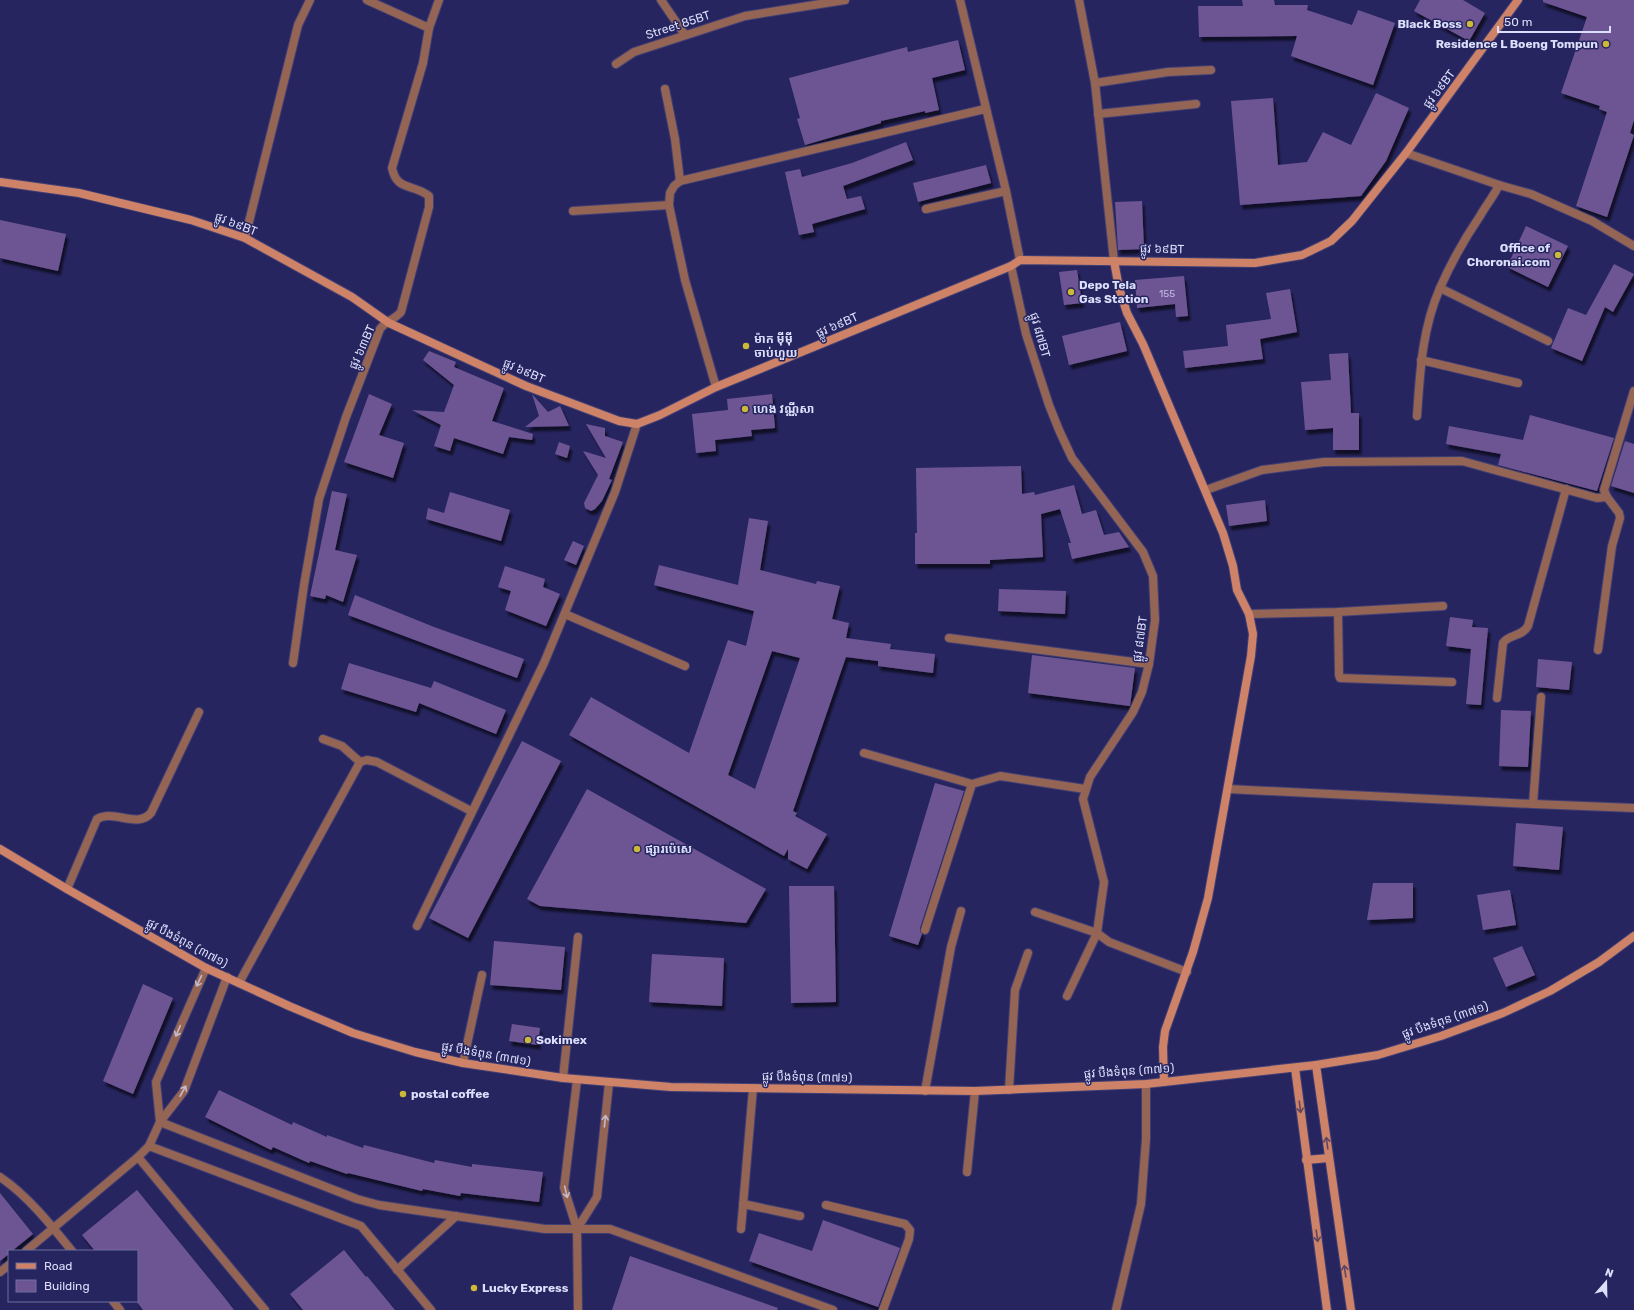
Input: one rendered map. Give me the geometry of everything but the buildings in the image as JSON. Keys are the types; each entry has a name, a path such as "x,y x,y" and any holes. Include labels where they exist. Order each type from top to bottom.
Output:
{"street":[{"path":"245,238 298,25 310,0"},
{"path":"367,0 429,28"},
{"name":"ផ្លូវ ៦៣BT","path":"293,663 304,585 319,499 380,329 383,325 389,323 400,312 430,207 429,196 423,191 401,184 394,179 392,168 423,63 429,28 440,0"},
{"path":"661,0 685,35"},
{"name":"Street 85BT","path":"616,64 634,52 745,16 821,2 844,0"},
{"path":"960,0 1006,192 1020,260"},
{"path":"1079,0 1095,83 1114,261 1119,288 1127,312 1206,490 1223,533 1233,566 1237,590 1249,614 1253,634 1251,656 1208,898 1187,972 1170,1012 1165,1031 1163,1047 1164,1082"},
{"name":"ផ្លូវ ៦៩BT","path":"0,182 93,196 191,220 245,238 352,297 389,323 526,386 619,421 637,424 660,415 716,387 1011,266 1020,260 1255,263 1302,255 1331,242 1352,221 1406,153 1518,0"},
{"path":"1095,83 1168,72 1212,70"},
{"path":"665,89 675,139 680,181"},
{"path":"1098,114 1196,104"},
{"path":"716,387 685,280 669,206 670,193 674,186 680,181 985,109"},
{"path":"1406,153 1499,185 1531,194 1592,221 1634,246"},
{"path":"1417,416 1421,360 1426,329 1440,288 1460,250 1499,185"},
{"path":"926,209 1006,192"},
{"path":"573,211 669,206"},
{"name":"ផ្លូវ ៨៧BT","path":"1011,266 1026,334 1048,405 1072,458 1143,552 1150,566 1156,603 1156,620 1149,664 1142,692 1133,712 1090,777 1085,789 1083,799 1104,882 1097,933 1067,996"},
{"path":"1440,288 1548,342"},
{"path":"1421,360 1518,383"},
{"path":"1598,650 1612,546 1620,518 1619,513 1607,497 1604,490 1634,391"},
{"path":"417,926 528,697 566,614 615,492 637,424"},
{"path":"1206,490 1262,470 1324,462 1462,461 1597,498 1607,497"},
{"path":"1497,698 1502,643 1505,640 1525,631 1528,626 1566,490"},
{"path":"1249,614 1338,612 1443,606"},
{"path":"1338,612 1340,678 1452,682"},
{"path":"566,614 685,666"},
{"path":"949,638 1149,664"},
{"path":"1533,804 1541,697"},
{"path":"67,889 97,819 104,816 141,820 147,818 151,813 199,712"},
{"path":"323,739 342,746 360,762"},
{"path":"864,754 972,784 1000,776 1085,789"},
{"path":"239,983 360,762 368,760 377,762 472,811"},
{"path":"925,930 972,784"},
{"path":"1228,789 1634,808"},
{"name":"ផ្លូវ បឹងទំពុន (៣៧១)","path":"0,849 206,968 353,1033 415,1052 463,1063 577,1080 671,1088 925,1091 1009,1090 1146,1084 1316,1066 1378,1055 1441,1036 1503,1013 1550,991 1599,962 1634,936"},
{"path":"925,1091 950,947 961,911"},
{"path":"1035,912 1097,933 1116,945 1187,972"},
{"path":"562,1078 578,937"},
{"path":"1009,1090 1015,990 1028,953"},
{"path":"160,1122 156,1082 206,968"},
{"path":"463,1063 482,975"},
{"path":"27,1250 138,1157 148,1146 160,1122 184,1091 227,977"},
{"path":"1316,1066 1351,1310"},
{"path":"1295,1068 1327,1310"},
{"path":"577,1080 564,1188 577,1229 578,1310"},
{"path":"577,1229 597,1197 609,1083"},
{"path":"1116,1310 1141,1204 1146,1139 1146,1084"},
{"path":"740,1229 753,1088"},
{"path":"967,1172 975,1091"},
{"path":"160,1122 357,1199 379,1204 545,1229 610,1229 833,1310"},
{"path":"148,1146 361,1226 431,1310"},
{"path":"138,1157 265,1310"},
{"path":"1306,1160 1329,1158"},
{"path":"0,1177 14,1186 54,1228 71,1250"},
{"path":"743,1204 800,1216"},
{"path":"826,1205 905,1224 910,1230 909,1239 883,1310"},
{"path":"397,1270 456,1216"},
{"path":"0,1272 8,1266"},
{"path":"114,1302 120,1310"}],"place":[{"name":"Black Boss","path":"1470,24"},
{"name":"Residence L Boeng Tompun","path":"1606,44"},
{"name":"Office of Choronai.com","path":"1558,255"},
{"name":"Depo Tela Gas Station","path":"1071,292"},
{"name":"ម៉ាក ម៉ីម៉ី ចាប់ហួយ","path":"746,346"},
{"name":"ហេង វណ្ណីសា","path":"745,409"},
{"name":"ផ្សារប៉េសេ","path":"637,849"},
{"name":"Sokimex","path":"528,1040"},
{"name":"postal coffee","path":"403,1094"},
{"name":"Lucky Express","path":"474,1288"}]}
